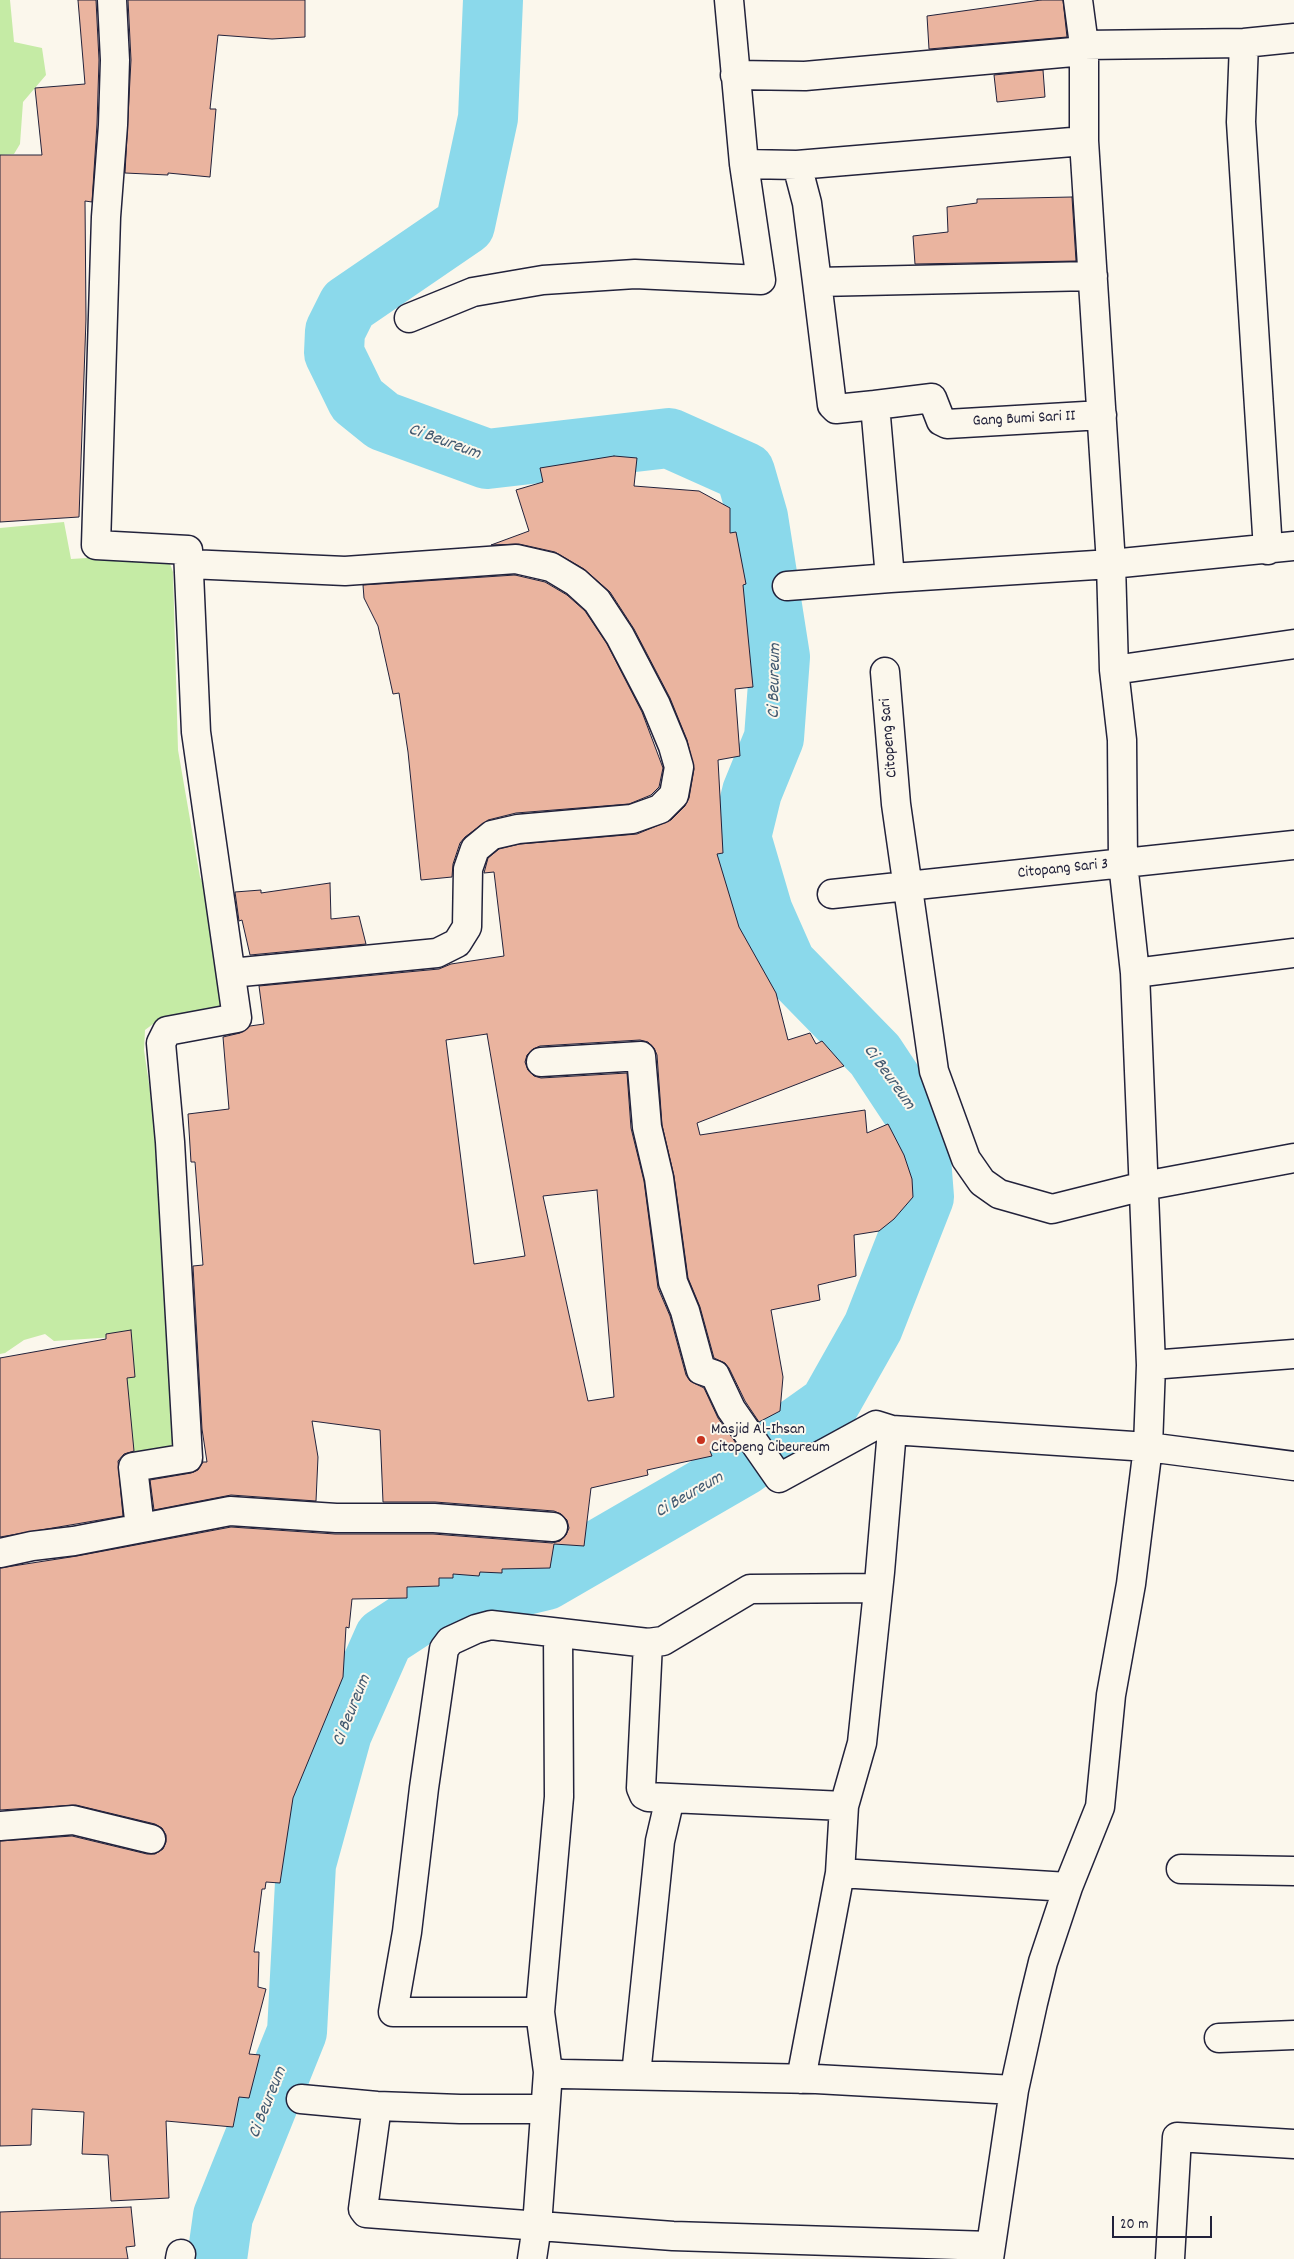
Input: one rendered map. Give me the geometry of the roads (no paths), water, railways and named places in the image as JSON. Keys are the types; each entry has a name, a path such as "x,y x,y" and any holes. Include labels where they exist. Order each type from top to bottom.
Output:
{"street":[{"path":"112,0 115,60 114,125 106,217 96,545 188,550 196,732 237,1018 167,1031 161,1043 170,1142 188,1458 133,1467 140,1528"},
{"path":"409,318 473,292 543,280 635,274 761,280 744,164 729,0"},
{"path":"377,2106 364,2209 366,2213 673,2236 990,2253 1014,2090 1043,1962 1068,1886 1100,1807 1111,1695 1131,1584 1148,1447 1151,1365 1135,973 1123,863 1122,740 1114,670 1111,564 1084,141 1084,48 1078,0"},
{"path":"735,75 805,76 1084,48 1244,43 1294,38"},
{"path":"787,586 1111,564 1281,548 1241,122 1244,43"},
{"path":"744,164 797,165 1084,141"},
{"path":"797,165 807,203 832,405 836,409 875,405 890,578"},
{"path":"817,282 1093,276"},
{"name":"Gang Bumi Sari II","path":"875,405 932,398 941,421 947,424 1102,416"},
{"path":"189,564 345,571 516,559 551,568 576,582 597,601 620,636 656,705 679,766 674,795 660,809 632,819 518,829 492,835 475,849 468,869 467,927 457,944 437,953 231,973"},
{"path":"1114,670 1294,644"},
{"name":"Citopeng Sari","path":"885,672 896,804 934,1071 966,1159 982,1182 999,1194 1052,1209 1144,1186 1294,1158"},
{"name":"Citopang Sari 3","path":"832,894 1294,845"},
{"path":"1135,973 1294,952"},
{"path":"541,1062 641,1056 647,1127 659,1178 673,1282 685,1311 701,1370 715,1375 730,1409 755,1441 779,1478 876,1425 892,1430 1148,1447 1294,1466"},
{"path":"1151,1365 1294,1354"},
{"path":"801,2079 840,1873 844,1806 862,1743 892,1430"},
{"path":"0,1553 230,1511 336,1518 450,1519 553,1527"},
{"path":"540,2012 393,2012 407,1932 424,1788 444,1649 450,1641 485,1626 648,1643 663,1641 750,1589 877,1588"},
{"path":"532,2259 537,2226 548,2072 540,2012 559,1797 558,1633"},
{"path":"648,1643 641,1788 644,1794 648,1797 844,1806"},
{"path":"636,2075 660,1841 670,1798"},
{"path":"0,1826 73,1820 151,1839"},
{"path":"1181,1869 1294,1871"},
{"path":"840,1873 1068,1886"},
{"path":"1219,2038 1294,2036"},
{"path":"548,2072 562,2074 801,2079 1014,2090"},
{"path":"301,2099 377,2106 460,2109 544,2109"},
{"path":"1170,2259 1177,2138 1294,2144"}],"waterway":[{"name":"Ci Beureum","path":"217,2259 223,2216 297,2032 306,1864 342,1733 384,1638 430,1608 546,1580 743,1466 829,1405 873,1327 924,1197 918,1120 875,1055 786,964 763,912 741,837 752,792 774,738 780,657 758,517 745,472 669,438 487,459 383,421 357,400 334,353 335,331 348,305 465,225 488,118 493,0"}],"place":[{"name":"Masjid Al-Ihsan Citopeng Cibeureum","path":"701,1440"}]}
